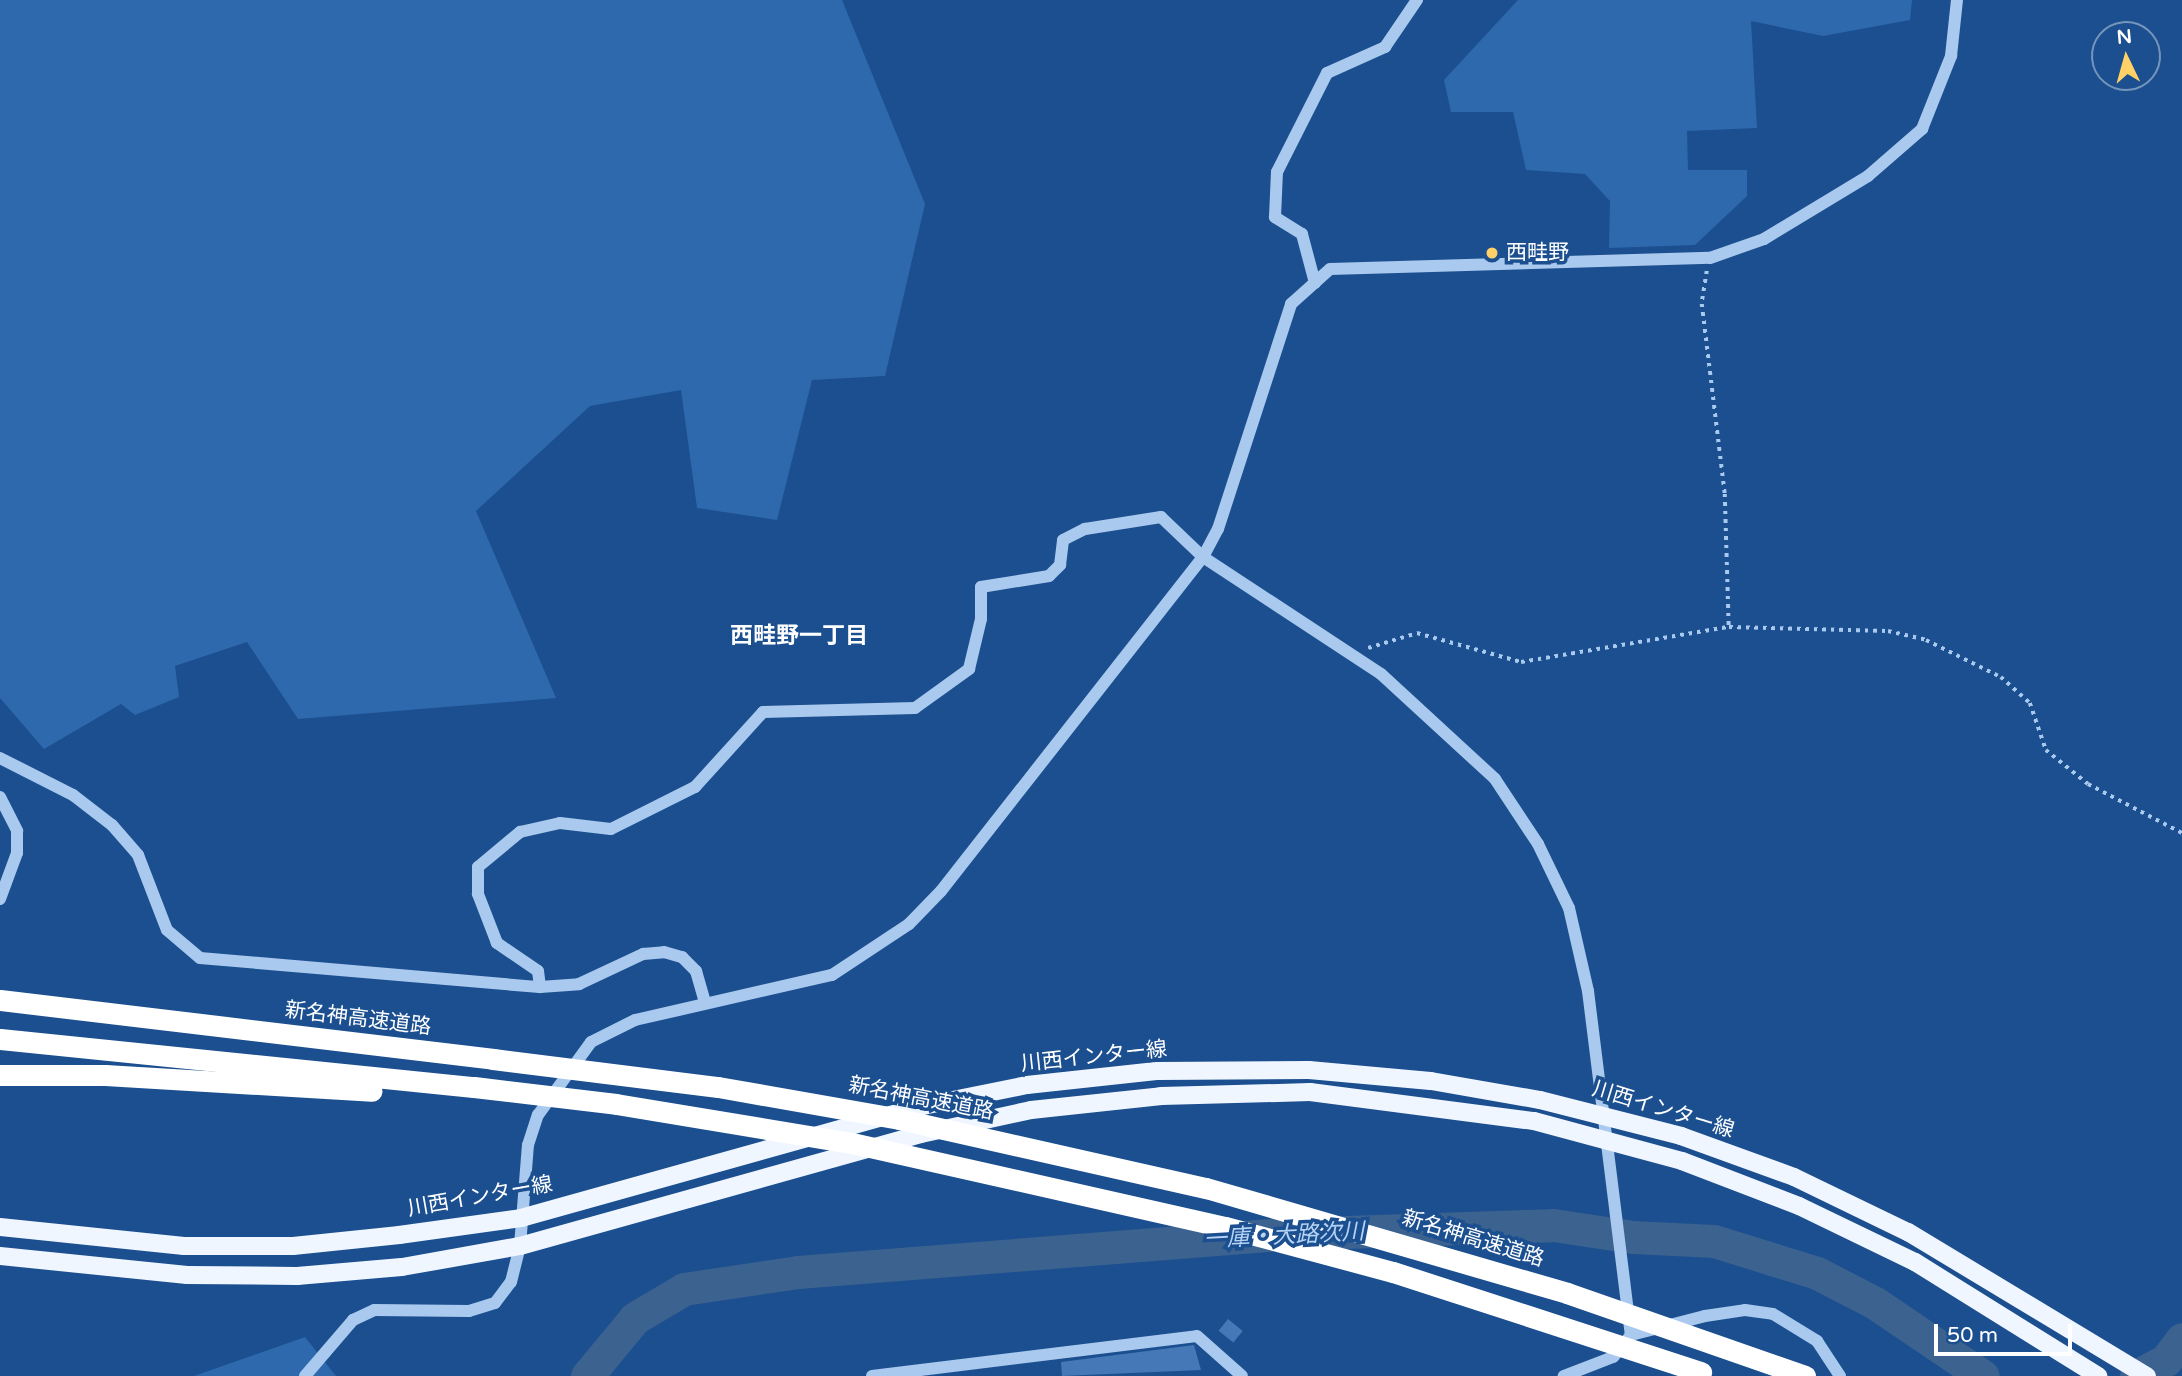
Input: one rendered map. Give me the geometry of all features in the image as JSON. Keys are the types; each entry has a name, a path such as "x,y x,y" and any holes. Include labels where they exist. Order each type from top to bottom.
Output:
{"highway":[{"name":"新名神高速道路","path":"0,1000 718,1087 898,1119 1206,1188 1567,1293 1805,1376"},
{"path":"0,1039 473,1092 616,1104 852,1143 1225,1227 1393,1272 1706,1374"},
{"path":"0,1075 105,1075 473,1092"}],"main road":[{"name":"川西インター線","path":"0,1227 184,1246 293,1246 521,1218 923,1106 1040,1084 1156,1071 1309,1070 1431,1081 1540,1100 1681,1136 1794,1177 1908,1232 2147,1376"},
{"name":"川西インター線","path":"0,1256 97,1269 297,1276 402,1267 520,1247 817,1160 1031,1110 1161,1096 1310,1092 1534,1121 1682,1161 1799,1206 1915,1262 2098,1376"}],"street":[{"path":"1315,283 1302,234 1275,217 1277,172 1327,73 1385,47 1417,0"},
{"path":"305,1376 353,1320 374,1310 469,1311 495,1303 511,1282 520,1247 528,1145 538,1115 592,1042 635,1020 705,1003 769,994 832,975 909,925 1203,557 1218,529 1291,304 1330,269 1710,258 1764,239 1868,176 1922,129 1951,56 1957,0"},
{"path":"540,987 538,971 497,943 478,894 478,867 520,832 560,822 611,829 695,787 763,712 915,708 969,669 981,619 981,587 1049,576 1060,565 1062,540 1085,529 1161,517 1203,557 1352,653 1496,779 1538,844 1569,908 1588,991 1606,1160 1631,1335"},
{"path":"0,758 73,795 112,825 138,855 167,930 200,958 540,987 579,984 643,954 664,952 682,957 696,971 705,1003"},
{"path":"0,797 17,831 17,853 0,899"},
{"path":"1564,1376 1613,1357 1631,1335 1705,1316 1745,1310 1773,1314 1817,1341 1840,1376"},
{"path":"872,1376 1197,1336 1242,1376"}],"path":[{"path":"1710,258 1702,304 1725,494 1729,627"},
{"path":"1352,653 1417,633 1521,662 1729,627 1831,626 1926,640 2001,677 2030,703 2046,750 2088,784 2182,833"}],"shaded area":[{"path":"0,0 842,0 925,204 885,376 812,380 777,520 697,508 681,390 590,406 476,511 556,698 298,719 247,642 175,666 179,697 135,715 121,704 44,749 0,698"},
{"path":"1518,0 1912,0 1910,20 1823,36 1751,21 1757,128 1687,131 1688,170 1747,170 1747,196 1695,245 1609,248 1610,201 1585,174 1526,170 1513,112 1451,112 1444,80"},
{"path":"305,1337 336,1376 194,1376"}],"building":[{"path":"1228,1319 1243,1331 1233,1343 1219,1331"},
{"path":"1194,1345 1201,1370 1062,1376 1061,1362"}],"waterway":[{"name":"一庫・大路次川","path":"587,1376 635,1318 684,1289 798,1272 1286,1234 1553,1225 1633,1237 1714,1241 1817,1273 1875,1303 1983,1376"},
{"name":"一庫・大路次川","path":"2136,1376 2166,1360 2182,1339"}],"place":[{"name":"西畦野","path":"1492,253"}],"district":[{"name":"西畦野一丁目","path":"799,636"}]}
